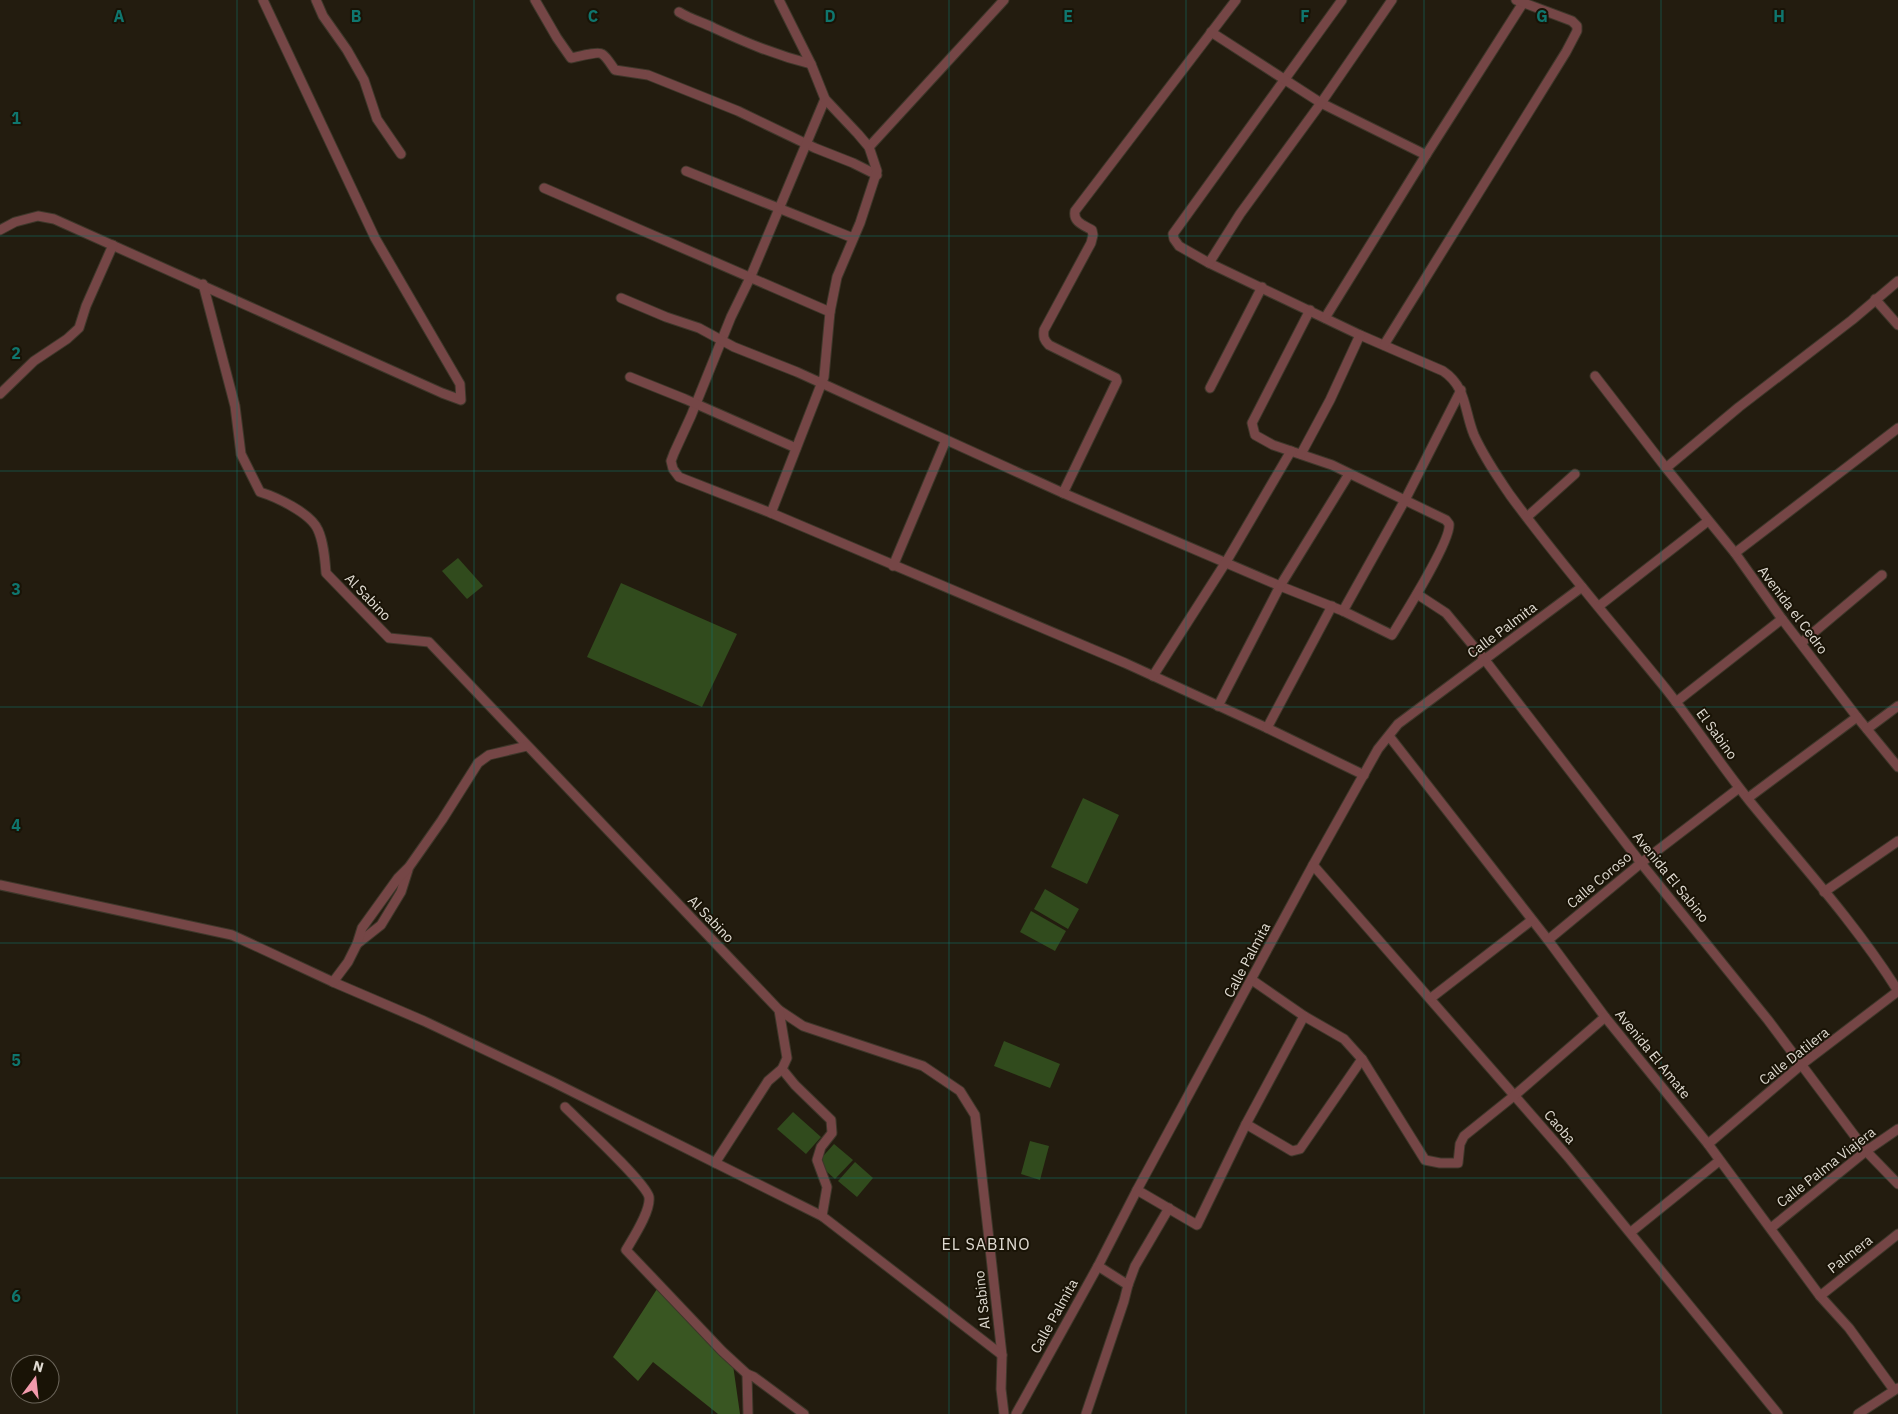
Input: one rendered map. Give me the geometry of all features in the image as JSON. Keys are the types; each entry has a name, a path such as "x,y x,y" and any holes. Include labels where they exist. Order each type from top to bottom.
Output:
{"street":[{"path":"0,230 15,222 38,216 54,219 203,284 442,393 462,400 460,384 375,238 263,0"},
{"path":"316,0 323,16 347,50 364,80 377,118 401,154"},
{"path":"535,0 571,58 589,56 597,52 602,54 615,70 648,75 738,111 876,175"},
{"path":"771,513 824,377 830,312 837,277 860,223 876,175 876,168 869,147 824,99 811,64 778,0"},
{"path":"869,147 1004,0"},
{"path":"1063,492 1118,381 1116,378 1049,345 1045,341 1044,330 1091,243 1093,235 1092,230 1076,220 1074,217 1075,211 1236,0"},
{"path":"1342,0 1173,234 1179,246 1209,263 1443,371 1452,377 1461,390 1404,500 1343,611"},
{"path":"1209,263 1240,214 1321,103 1392,0"},
{"path":"1325,318 1520,2 1572,21 1577,26 1577,31 1566,52 1384,345"},
{"path":"678,12 692,20 709,25 774,54 811,64"},
{"path":"1211,32 1321,103 1426,155"},
{"path":"824,99 750,278 674,453 671,461 673,469 679,477 771,513 1153,676 1364,775"},
{"path":"686,171 853,238"},
{"path":"544,188 830,312"},
{"path":"0,394 34,361 67,339 79,328 86,306 114,245"},
{"path":"1666,468 1898,281"},
{"name":"Al Sabino","path":"203,284 235,406 241,454 260,492 279,498 304,514 318,529 326,573 389,638 430,642 779,1010 803,1026 923,1066 960,1091 975,1115 1002,1355 1001,1389 1004,1414"},
{"path":"1210,388 1262,287"},
{"path":"621,298 666,317 699,328 734,347 780,364 1063,492 1280,586 1332,606 1392,635 1417,594 1448,535 1450,528 1446,520 1317,459 1273,445 1255,435 1252,423 1310,310"},
{"path":"1875,299 1898,325"},
{"path":"1301,454 1330,400 1360,334"},
{"name":"Avenida el Cedro","path":"1596,376 1666,468 1735,553 1856,717 1898,767"},
{"path":"630,377 696,403 796,448"},
{"name":"El Sabino","path":"1461,390 1474,434 1489,464 1511,496 1676,702 1739,788 1867,944 1898,991"},
{"path":"1735,553 1898,428"},
{"path":"894,566 946,440"},
{"path":"1153,676 1226,562 1290,451"},
{"path":"1218,706 1280,586 1349,474"},
{"path":"1527,517 1575,474"},
{"path":"1599,606 1708,521"},
{"path":"1801,643 1882,575"},
{"name":"Calle Palmita","path":"1016,1414 1098,1266 1137,1190 1313,865 1378,749 1398,724 1582,587"},
{"name":"Avenida El Sabino","path":"1417,594 1446,613 1486,660 1642,862 1768,1020 1866,1151 1898,1184"},
{"path":"1267,728 1332,606"},
{"path":"1676,702 1782,619"},
{"path":"1867,729 1898,706"},
{"path":"1748,798 1856,717"},
{"name":"Avenida El Amate","path":"1389,736 1548,940 1605,1017 1708,1144 1820,1296 1849,1328 1896,1389"},
{"path":"333,982 348,962 362,928 398,878 409,868 478,763 488,756 527,746"},
{"name":"Calle Coroso","path":"1548,940 1642,862 1739,788"},
{"path":"1824,892 1898,841"},
{"name":"Caoba","path":"1313,865 1515,1095 1631,1232 1778,1414"},
{"path":"357,944 381,925 401,892 409,868"},
{"path":"0,886 232,934 333,982 424,1021 553,1082 822,1216 1002,1355"},
{"path":"1431,998 1532,920"},
{"path":"1252,980 1304,1016 1344,1039 1362,1060 1425,1160 1440,1163 1458,1163 1458,1154 1464,1136 1515,1095 1605,1017"},
{"name":"Calle Datilera","path":"1708,1144 1802,1066 1898,991"},
{"path":"715,1164 768,1081 782,1069 787,1058 779,1010"},
{"path":"1137,1190 1197,1225 1246,1124 1304,1016"},
{"path":"1246,1124 1292,1151 1300,1149 1362,1060"},
{"path":"782,1069 795,1085 831,1120 832,1133 822,1147 817,1160 827,1187 822,1216"},
{"path":"564,1107 624,1166 645,1189 649,1197 649,1206 626,1250 722,1351 747,1374 754,1377 803,1413"},
{"name":"Calle Palma Viajera","path":"1771,1228 1866,1151 1898,1129"},
{"path":"1631,1232 1719,1161"},
{"path":"1086,1414 1134,1266 1169,1208"},
{"name":"Palmera","path":"1820,1296 1898,1234"},
{"path":"1098,1266 1128,1285"},
{"path":"747,1374 748,1414"},
{"path":"1858,1414 1896,1389"}],"green space":[{"path":"458,558 483,586 467,599 442,571"},
{"path":"621,583 737,634 702,707 587,657"},
{"path":"1083,798 1119,815 1087,884 1051,867"},
{"path":"1045,889 1079,909 1068,929 1034,909"},
{"path":"1031,911 1066,931 1055,951 1020,932"},
{"path":"1004,1041 1060,1064 1050,1088 994,1066"},
{"path":"793,1112 821,1137 806,1154 777,1129"},
{"path":"1030,1141 1049,1146 1040,1180 1021,1174"},
{"path":"834,1144 853,1160 835,1179 817,1163"},
{"path":"855,1162 873,1178 857,1197 838,1181"},
{"path":"657,1289 733,1365 740,1414 718,1414 653,1362 638,1381 613,1357"}],"district":[{"name":"EL SABINO","path":"986,1244"}]}
